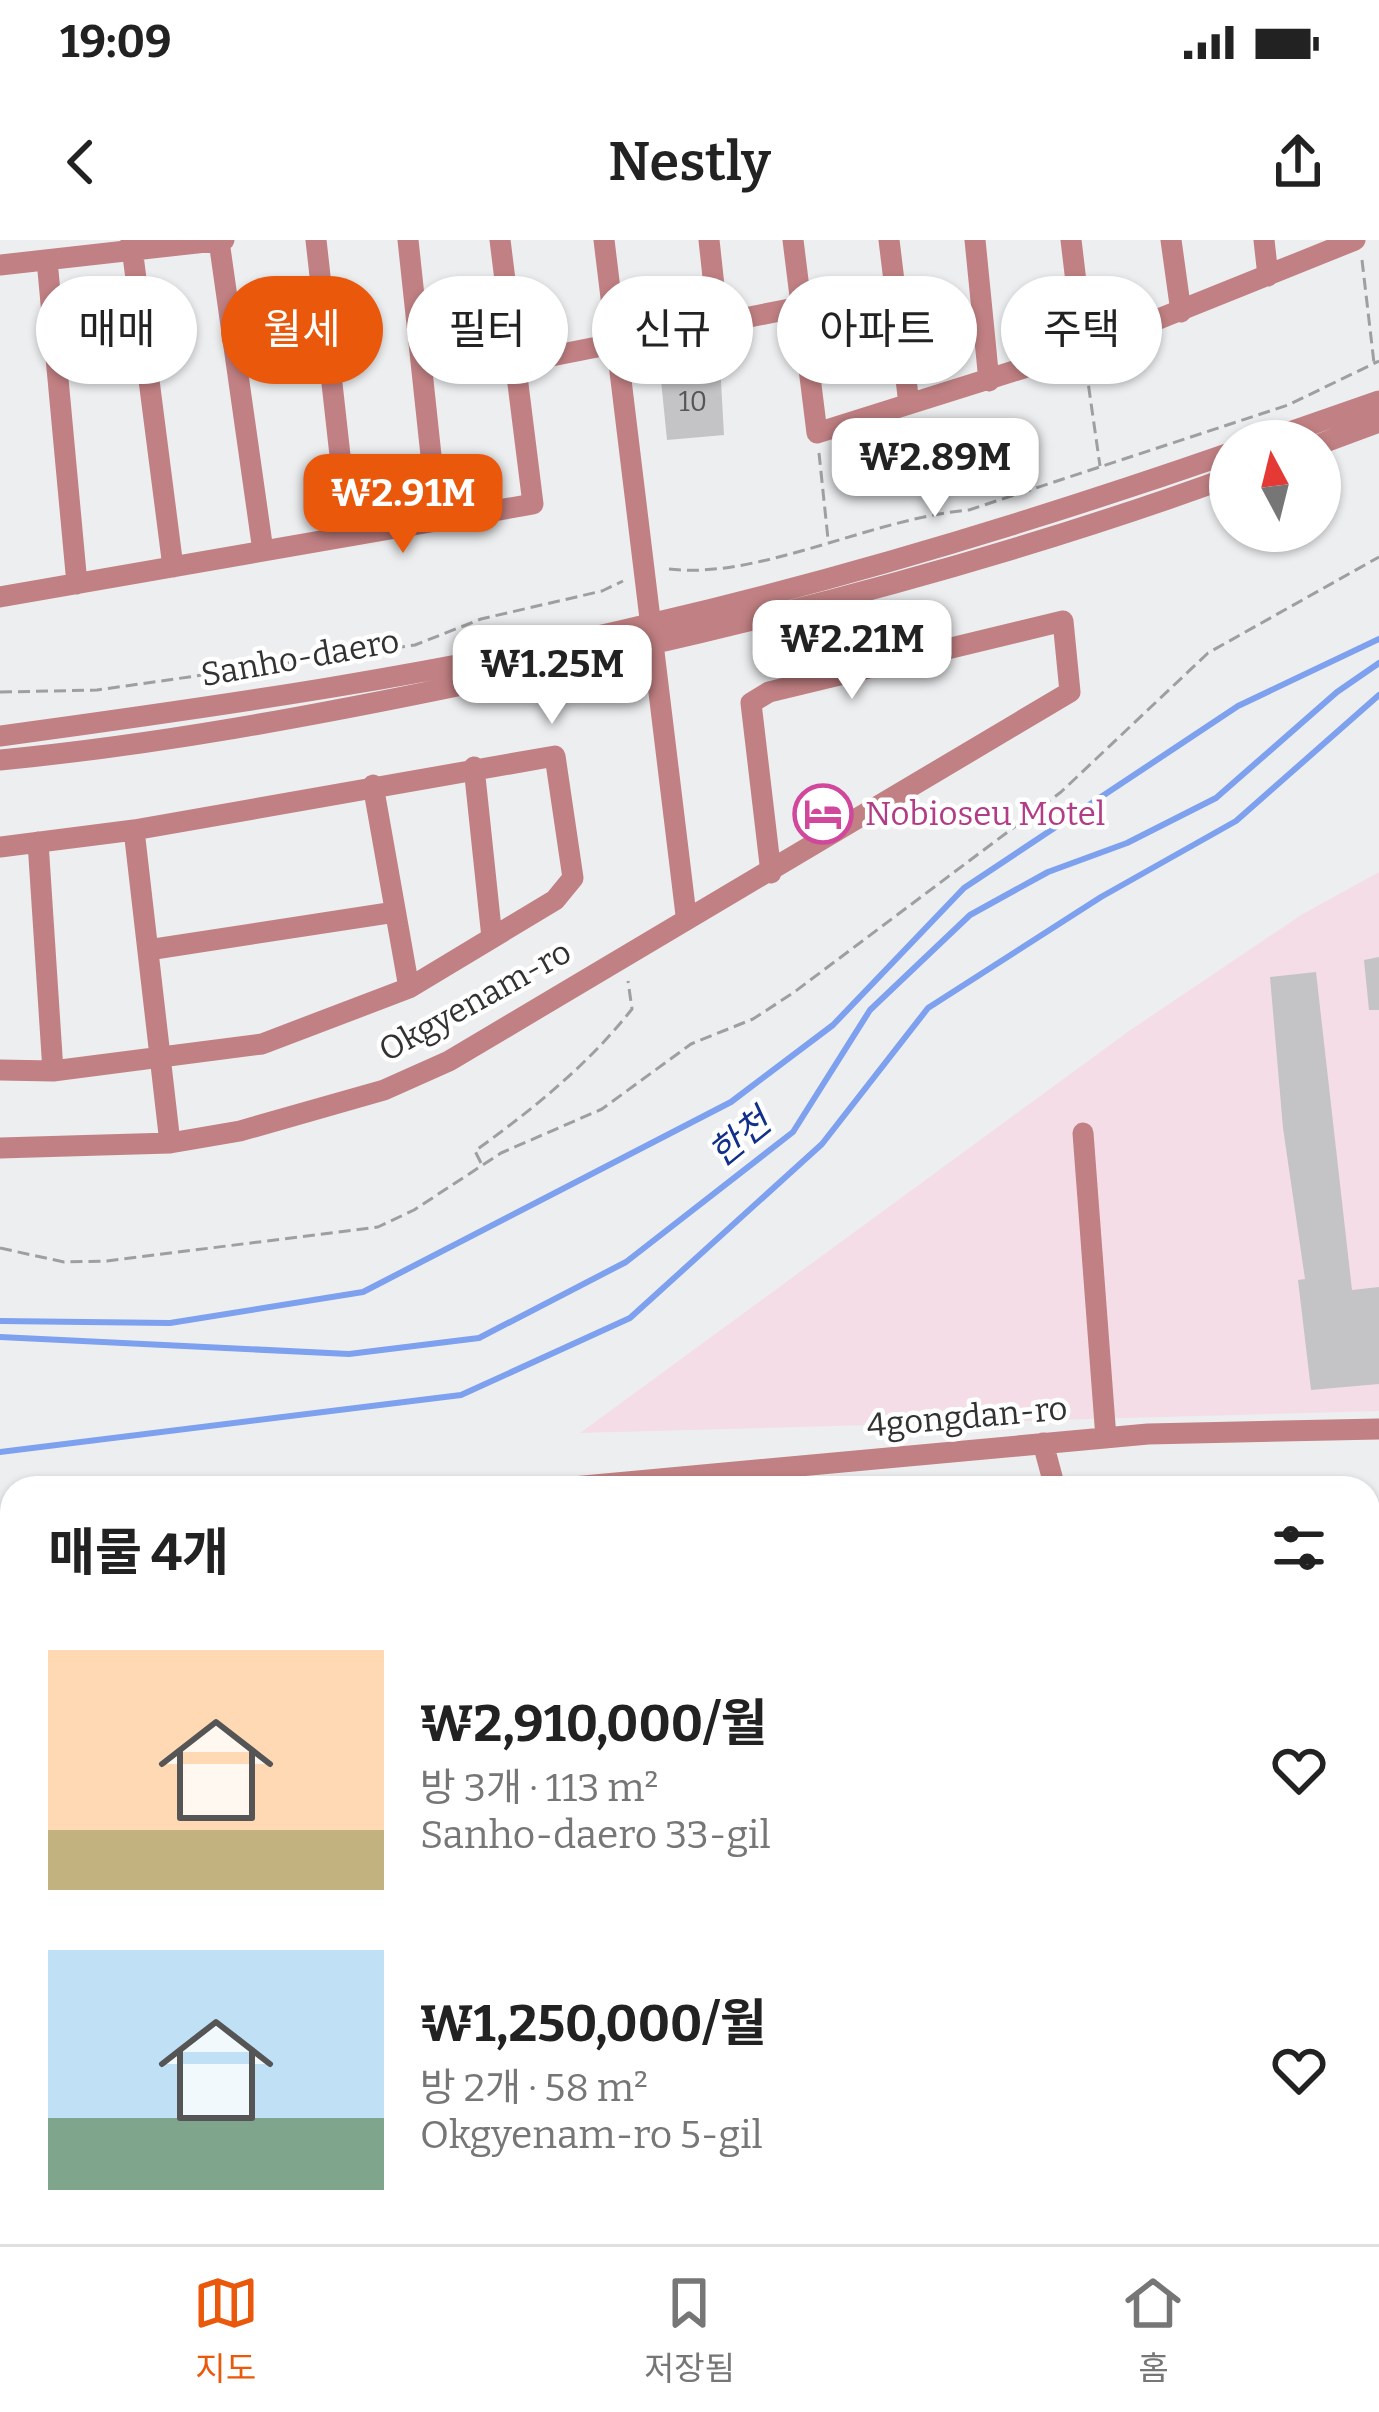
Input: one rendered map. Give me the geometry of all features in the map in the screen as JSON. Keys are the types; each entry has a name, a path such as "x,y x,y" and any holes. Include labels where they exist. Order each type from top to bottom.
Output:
{"street":[{"path":"0,265 132,245 222,240 263,551"},
{"path":"316,240 349,536"},
{"path":"408,240 438,520"},
{"path":"500,240 504,276"},
{"path":"604,240 608,276"},
{"path":"710,240 713,276"},
{"path":"793,240 797,276"},
{"path":"890,240 909,404"},
{"path":"975,240 989,381"},
{"path":"1070,240 1075,276"},
{"path":"1171,240 1181,312"},
{"path":"1264,240 1268,276"},
{"path":"132,245 173,567"},
{"path":"1162,319 1268,276 1358,250"},
{"path":"47,260 77,584"},
{"path":"810,384 817,434 1001,377"},
{"path":"0,597 533,504 518,384"},
{"path":"621,384 686,915"},
{"path":"1324,420 1379,401"},
{"path":"1341,436 1379,422"},
{"name":"Sanho-daero","path":"0,760 220,732 652,635 957,543 1209,460"},
{"name":"Sanho-daero","path":"0,736 284,698 819,604 1209,483"},
{"name":"Okgyenam-ro","path":"0,1148 170,1142 241,1131 384,1090 449,1061 686,915 771,873 1070,692 1063,621 769,692 751,703 771,873"},
{"path":"0,847 134,830 555,756 573,878 555,900 410,988 262,1044 53,1071 0,1070"},
{"path":"474,767 492,938"},
{"path":"373,785 410,988"},
{"path":"134,830 170,1142"},
{"path":"38,842 53,1071"},
{"path":"148,950 395,911"},
{"path":"1083,1133 1106,1438"},
{"name":"4gongdan-ro","path":"690,1476 1106,1438 1379,1429"},
{"path":"1043,1443 1052,1476"}],"path":[{"path":"669,568 706,573 918,514 969,510 1288,405 1377,362 1358,250"},
{"path":"1089,384 1100,466"},
{"path":"817,434 828,539"},
{"path":"0,1249 64,1262 107,1261 378,1227 414,1210 482,1165 602,1109 691,1044 753,1018 794,993 1061,792 1208,652 1379,557"},
{"path":"0,692 54,686 97,690 415,645 481,619 602,591 623,581"},
{"path":"482,1165 475,1150 538,1104 608,1040 632,1009 623,954"}],"shaded area":[{"path":"1379,872 1379,1411 580,1433 1129,1031 1301,915"}],"building":[{"path":"661,384 721,384 724,435 667,440"},
{"path":"1379,957 1379,1010 1369,1010 1364,960"},
{"path":"1316,972 1352,1290 1379,1287 1379,1384 1311,1390 1298,1280 1305,1279 1283,1128 1270,977"}],"waterway":[{"path":"0,1321 170,1323 363,1292 731,1102 833,1025 964,888 1238,706 1379,639"},
{"name":"한천","path":"0,1337 349,1354 479,1338 626,1262 793,1132 870,1010 970,915 1048,872 1127,843 1216,798 1337,692 1379,663"},
{"path":"0,1452 461,1395 630,1318 822,1144 928,1008 1101,897 1236,821 1379,695"}],"place":[{"name":"Nobioseu Motel","path":"823,814"}]}
